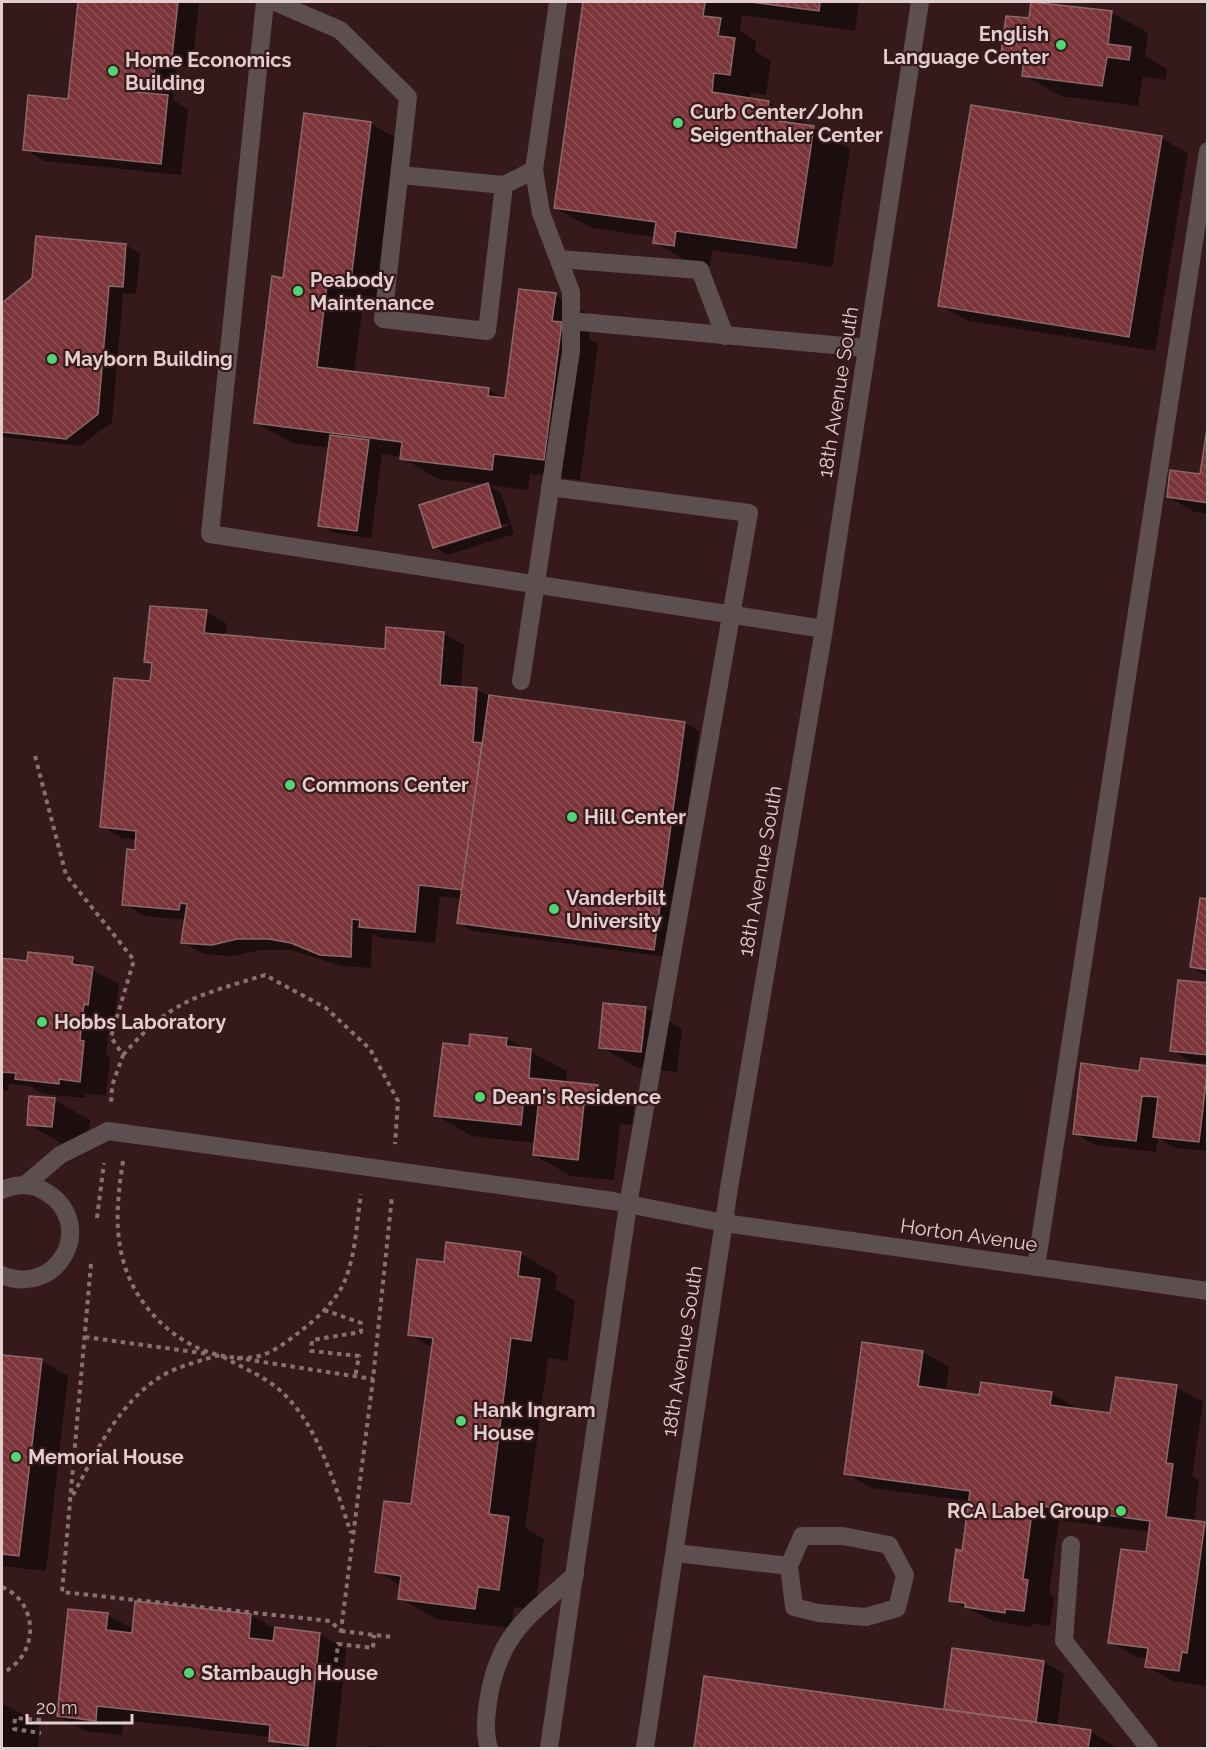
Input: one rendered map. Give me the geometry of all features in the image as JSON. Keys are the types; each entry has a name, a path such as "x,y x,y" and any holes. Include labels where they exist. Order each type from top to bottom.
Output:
{"street":[{"path":"265,2 210,534 824,629"},
{"path":"275,2 340,30 408,97 383,319 487,331 504,186"},
{"path":"521,681 571,351 571,292 541,213 534,170 558,2"},
{"name":"18th Avenue South","path":"645,1749 724,1223 824,629 920,2"},
{"path":"1036,1267 1208,151"},
{"path":"400,175 504,186 534,170"},
{"path":"559,259 700,270 725,336"},
{"path":"571,321 867,348"},
{"path":"549,1749 628,1205 749,513 550,487"},
{"path":"2,1190 25,1185 60,1155 117,1132"},
{"name":"Horton Avenue","path":"117,1132 363,1165 628,1205 724,1223 1208,1291"},
{"path":"2,1275 12,1279 28,1280 43,1276 56,1267 65,1254 70,1239 69,1223 64,1209 47,1192 25,1185"},
{"path":"802,1536 843,1536 889,1545 905,1575 897,1608 866,1617 818,1613 794,1607 789,1566 802,1536"},
{"path":"1071,1545 1064,1641 1149,1749"},
{"path":"675,1553 789,1566"},
{"path":"489,1749 486,1719 497,1660 521,1622 575,1575"}],"path":[{"path":"35,756 66,875 134,960 111,1037 123,1055"},
{"path":"341,1631 373,1379 398,1101 370,1049 326,1008 265,975 194,997 174,1007 155,1021 123,1055 112,1086 117,1132 116,1226 123,1260 133,1288 169,1331 194,1347 220,1355 260,1377 282,1392 293,1404 319,1449 352,1536"},
{"path":"96,1223 117,1132"},
{"path":"72,1498 107,1435 128,1405 164,1375 220,1355 255,1356 276,1349 324,1310 347,1276 353,1250 363,1165"},
{"path":"92,1257 62,1592 330,1622 341,1631 392,1637"},
{"path":"324,1310 361,1323 361,1332 312,1340 311,1351 359,1356 355,1377"},
{"path":"85,1337 373,1379"},
{"path":"2,1587 20,1600 29,1617 31,1627 28,1646 23,1656 2,1673"},
{"path":"336,1662 338,1644 373,1648 374,1635"},
{"path":"41,1720 15,1718 14,1729 41,1733"}],"building":[{"name":"Home Economics Building","path":"78,2 178,2 172,57 156,55 153,87 136,85 135,92 168,95 161,164 23,150 28,95 68,99"},
{"name":"Curb Center/John Seigenthaler Center","path":"583,2 705,2 703,16 721,18 718,36 735,38 730,75 714,73 712,92 769,101 766,119 814,126 796,248 676,231 674,246 653,243 656,222 554,208"},
{"path":"750,2 820,2 819,11"},
{"name":"English Language Center","path":"1031,2 1112,11 1108,44 1131,47 1129,60 1107,57 1102,86 1022,76 1024,58 1001,54 1006,16 1029,18"},
{"path":"971,105 1162,136 1129,337 938,306"},
{"name":"Peabody Maintenance","path":"304,113 371,122 351,279 328,276 317,367 489,388 488,396 505,398 519,289 556,293 552,321 562,322 544,460 494,454 492,470 400,459 402,442 254,423 272,276 283,278"},
{"name":"Mayborn Building","path":"36,236 126,244 123,287 109,286 98,414 66,439 2,432 2,303 32,278"},
{"path":"1208,422 1208,503 1167,497 1170,470 1200,474"},
{"path":"330,435 369,440 357,531 318,526"},
{"path":"488,483 501,527 433,548 419,505"},
{"name":"Commons Center","path":"150,606 207,610 204,633 385,649 386,627 444,632 440,685 477,688 473,742 482,743 462,890 419,885 415,932 359,927 360,920 352,919 351,957 320,955 291,943 269,939 237,939 212,945 181,943 187,904 180,903 179,910 122,905 127,849 135,850 136,831 100,827 114,678 150,681 152,663 144,662"},
{"name":"Hill Center","path":"489,695 685,722 654,950 457,923"},
{"path":"1200,898 1208,899 1208,970 1190,967"},
{"name":"Hobbs Laboratory","path":"28,952 73,957 72,964 93,967 88,1005 84,1004 80,1040 84,1041 80,1082 59,1079 59,1084 15,1079 16,1073 2,1072 2,958 27,961"},
{"path":"1178,980 1208,983 1208,1055 1170,1051"},
{"path":"603,1003 646,1007 641,1052 599,1048"},
{"name":"Dean's Residence","path":"470,1034 507,1038 506,1046 531,1049 529,1078 598,1085 596,1105 584,1104 578,1160 533,1155 539,1097 524,1096 521,1125 434,1116 443,1043 469,1046"},
{"path":"1141,1058 1208,1066 1199,1142 1153,1137 1158,1097 1142,1096 1136,1141 1073,1134 1081,1063 1139,1071"},
{"path":"29,1096 55,1098 52,1127 27,1125"},
{"name":"Hank Ingram House","path":"446,1242 521,1252 518,1276 540,1279 531,1341 511,1338 489,1514 509,1517 499,1590 478,1587 475,1609 398,1599 401,1576 375,1572 384,1501 411,1504 433,1338 408,1335 417,1259 444,1262"},
{"name":"RCA Label Group","path":"862,1342 923,1351 918,1386 979,1395 981,1382 1052,1392 1050,1405 1110,1413 1116,1377 1177,1385 1166,1463 1173,1464 1166,1517 1205,1522 1187,1653 1182,1652 1179,1671 1145,1667 1148,1648 1108,1643 1121,1549 1146,1552 1150,1521 1033,1505 1023,1579 1028,1580 1024,1611 1005,1609 1005,1613 965,1607 965,1603 949,1601 956,1549 962,1551 970,1491 844,1474"},
{"name":"Memorial House","path":"2,1355 42,1359 19,1556 2,1554"},
{"name":"Stambaugh House","path":"135,1601 251,1614 249,1638 273,1641 275,1627 320,1633 308,1746 269,1741 270,1725 97,1706 96,1721 57,1716 68,1609 108,1613 106,1630 132,1633"},
{"path":"952,1648 1044,1661 1036,1722 944,1709"},
{"path":"704,1676 1091,1730 1088,1748 694,1748"}],"place":[{"name":"English Language Center","path":"1061,45"},
{"name":"Home Economics Building","path":"113,71"},
{"name":"Curb Center/John Seigenthaler Center","path":"678,123"},
{"name":"Peabody Maintenance","path":"298,291"},
{"name":"Mayborn Building","path":"52,359"},
{"name":"Commons Center","path":"290,785"},
{"name":"Hill Center","path":"572,817"},
{"name":"Vanderbilt University","path":"554,909"},
{"name":"Hobbs Laboratory","path":"42,1022"},
{"name":"Dean's Residence","path":"480,1097"},
{"name":"Hank Ingram House","path":"461,1421"},
{"name":"Memorial House","path":"16,1457"},
{"name":"RCA Label Group","path":"1121,1511"},
{"name":"Stambaugh House","path":"189,1673"}]}
